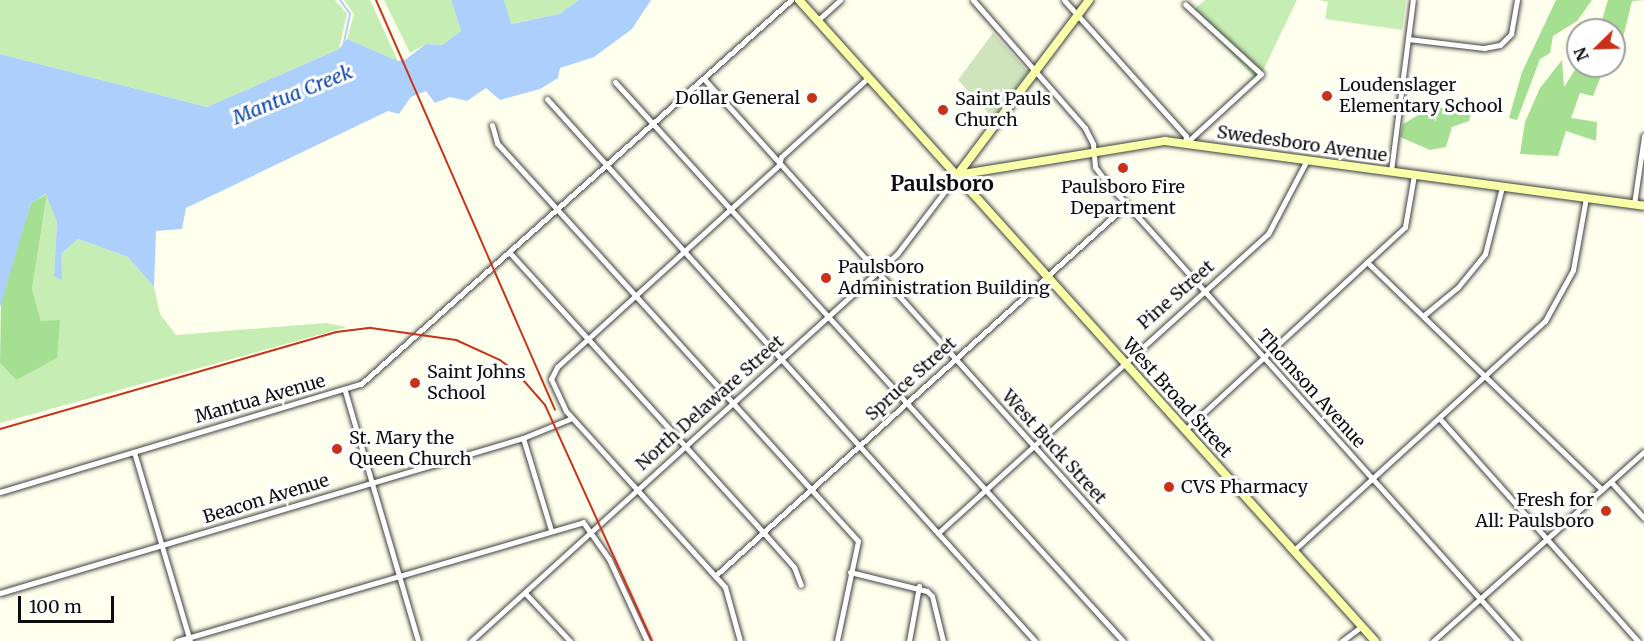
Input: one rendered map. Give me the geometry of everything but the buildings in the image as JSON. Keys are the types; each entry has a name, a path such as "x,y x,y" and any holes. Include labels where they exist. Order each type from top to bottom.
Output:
{"main road":[{"name":"West Broad Street","path":"799,0 1376,641"},
{"path":"957,175 1089,0"},
{"name":"Swedesboro Avenue","path":"957,175 1165,141 1644,206"}],"street":[{"name":"Mantua Avenue","path":"0,492 345,391 374,375 699,81 705,80 791,0"},
{"path":"818,20 840,0"},
{"name":"Thomson Avenue","path":"973,0 1085,128 1095,167 1126,205 1518,641"},
{"path":"1064,0 1186,136 1185,144"},
{"path":"1390,171 1413,0"},
{"path":"1408,39 1484,48 1500,45 1511,34 1517,0"},
{"path":"1185,4 1261,74 1185,144"},
{"path":"740,641 725,587 572,418 551,384 557,366 779,165 781,157 869,77"},
{"name":"West Buck Street","path":"705,80 1209,641"},
{"path":"615,82 1123,641"},
{"path":"547,99 1035,641"},
{"path":"492,125 497,142 858,540 837,641"},
{"path":"1634,204 1644,136"},
{"name":"Pine Street","path":"938,533 1203,290 1268,234 1307,160"},
{"name":"North Delaware Street","path":"471,641 877,273 906,243 957,175"},
{"path":"1185,430 1262,356 1405,227 1414,175"},
{"path":"1423,316 1458,287 1485,254 1502,187"},
{"path":"1294,550 1531,336 1560,299 1576,261 1586,197"},
{"name":"Spruce Street","path":"716,576 1126,205"},
{"path":"510,253 794,567 801,585"},
{"path":"1367,262 1602,490"},
{"path":"345,391 418,641"},
{"name":"Beacon Avenue","path":"0,593 524,438 572,418"},
{"path":"1440,419 1638,641"},
{"path":"524,438 551,530"},
{"path":"134,452 190,639"},
{"path":"1433,641 1644,452"},
{"path":"1611,482 1644,518"},
{"path":"177,641 583,522 618,576 647,641"},
{"path":"850,572 919,586 932,596 943,641"},
{"path":"909,641 919,586"},
{"path":"525,593 570,641"},
{"path":"1342,641 1362,626"},
{"path":"1024,641 1030,635"}],"green space":[{"path":"0,0 335,0 347,14 339,49 207,107 0,54"},
{"path":"344,0 370,0 398,61 347,39 354,14"},
{"path":"384,0 451,0 461,31 442,45 426,44 410,53"},
{"path":"504,0 579,0 559,14 510,24"},
{"path":"1205,0 1297,0 1258,81 1191,12"},
{"path":"1319,0 1406,0 1402,30 1325,19 1328,2"},
{"path":"1556,0 1592,0 1579,18 1566,18 1566,28 1553,36 1550,53 1540,59 1517,120 1509,118 1522,72"},
{"path":"1608,0 1644,0 1632,1 1626,26 1626,18 1603,18"},
{"path":"993,33 1028,72 993,118 958,80"},
{"path":"1562,60 1564,87 1570,78 1600,78 1593,96 1580,93 1571,118 1597,122 1596,141 1566,131 1558,156 1520,154 1525,122 1540,88"},
{"path":"1434,106 1471,113 1469,121 1452,127 1446,147 1430,150 1400,137 1403,124"},
{"path":"47,194 57,222 54,276 61,254 78,239 128,257 154,287 160,314 176,335 326,323 347,327 0,423 0,363 16,380 60,321 41,321 32,289"},
{"path":"47,194 32,289 41,321 60,320 57,358 16,380 0,363 1,298 31,203"}],"water":[{"name":"Mantua Creek","path":"451,0 504,0 511,24 559,14 579,0 651,0 632,29 594,57 560,68 558,78 540,89 500,100 486,88 467,101 450,97 435,103 426,91 411,97 399,114 388,111 186,208 182,229 156,231 154,287 128,257 78,239 61,254 62,280 54,276 57,222 46,194 31,203 0,307 0,54 207,107 339,49 347,39 398,61 406,59 426,44 442,45 461,31"}],"waterway":[{"path":"340,0 350,14 344,43"}],"railway":[{"path":"376,0 555,410"},
{"path":"0,429 336,332 371,328 456,340 500,360 517,373 545,405 652,641"}],"place":[{"name":"Loudenslager Elementary School","path":"1327,96"},
{"name":"Dollar General","path":"812,98"},
{"name":"Saint Pauls Church","path":"943,110"},
{"name":"Paulsboro Fire Department","path":"1123,168"},
{"name":"Paulsboro Administration Building","path":"826,278"},
{"name":"Saint Johns School","path":"415,383"},
{"name":"St. Mary the Queen Church","path":"337,449"},
{"name":"CVS Pharmacy","path":"1169,487"},
{"name":"Fresh for All: Paulsboro","path":"1606,511"}],"district":[{"name":"Paulsboro","path":"942,184"}]}
